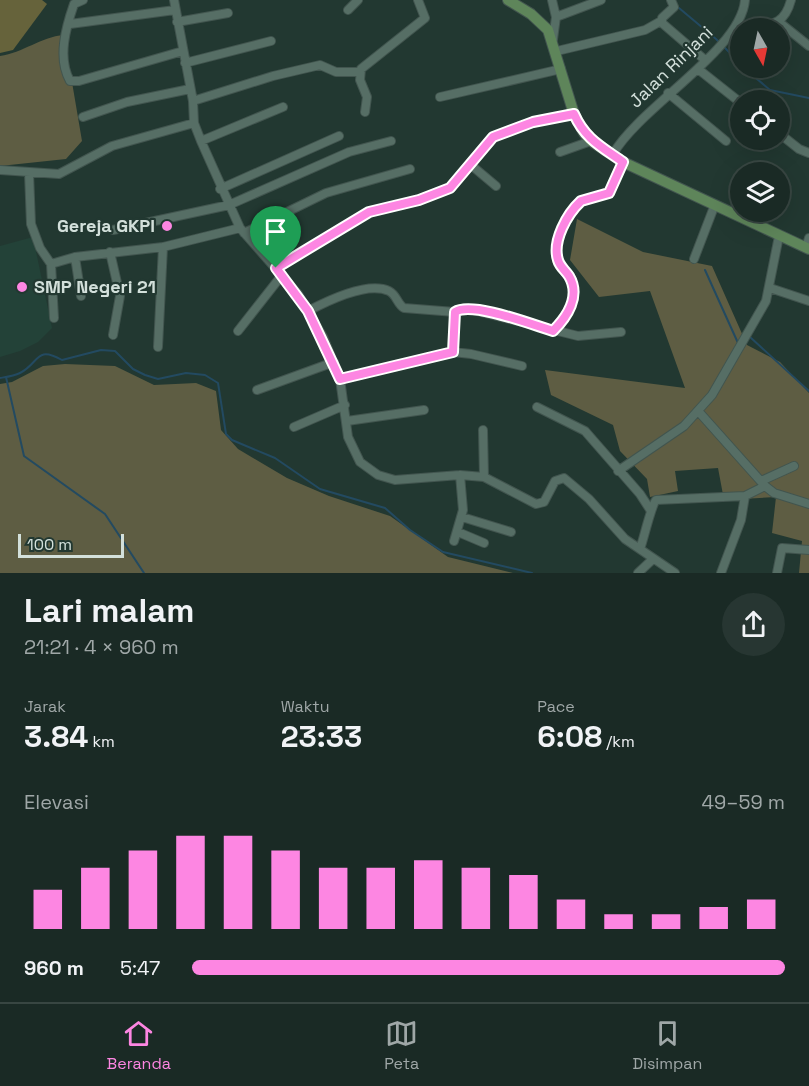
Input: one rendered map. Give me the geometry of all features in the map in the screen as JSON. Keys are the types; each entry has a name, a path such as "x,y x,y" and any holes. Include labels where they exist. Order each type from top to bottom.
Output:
{"main road":[{"path":"508,0 541,22 553,39 574,114 591,141 623,162 714,207 730,211"},
{"path":"757,222 780,236 808,245"}],"street":[{"path":"84,0 74,4 65,38 64,57 69,79 73,81 183,51"},
{"path":"174,0 193,101 194,123 220,189 242,230 279,271 308,311 334,362 340,379 346,421 355,454 367,469 378,475 410,480 460,475 484,477 539,504 546,500 555,481 561,478 567,479 589,499 625,539 675,573"},
{"path":"348,10 358,0"},
{"path":"193,101 273,76 320,65 339,72 360,72 425,18 418,0"},
{"path":"552,0 556,17 553,39"},
{"path":"556,17 601,0"},
{"path":"557,51 645,30 662,21 674,7 671,0"},
{"name":"Jalan Rinjani","path":"741,18 745,0"},
{"path":"783,18 787,14 791,0"},
{"path":"70,24 175,10"},
{"path":"177,22 228,13"},
{"path":"662,21 705,60"},
{"path":"790,31 809,46"},
{"name":"Jalan Rinjani","path":"613,154 632,128 668,93 698,69 730,36"},
{"path":"185,63 271,41"},
{"path":"440,97 561,69"},
{"path":"698,69 730,94"},
{"path":"360,72 361,83 367,93 365,112"},
{"path":"83,117 138,100 190,89"},
{"path":"668,93 726,141"},
{"path":"201,141 283,107"},
{"path":"238,331 279,271 369,212 441,192 457,182 493,137 533,122 574,114"},
{"path":"0,170 53,175 66,173 112,146 171,132 194,123"},
{"path":"220,189 339,136"},
{"path":"112,230 229,205 349,152 391,141"},
{"path":"560,152 591,141"},
{"path":"790,142 809,153"},
{"path":"553,331 568,314 572,297 571,281 557,257 560,235 581,201 609,193 623,162"},
{"path":"471,165 496,186"},
{"path":"51,264 75,257 164,247 242,230 326,193 410,169"},
{"path":"29,173 31,224 40,248 51,264 54,318"},
{"path":"694,259 714,207"},
{"path":"618,471 684,426 699,412 742,346 770,288 769,281 780,236"},
{"path":"158,347 164,247"},
{"path":"110,252 120,296 113,335"},
{"path":"75,257 81,296"},
{"path":"770,288 809,301"},
{"path":"308,311 343,295 379,289 393,293 404,308 455,312 465,308 474,309 578,336 621,332"},
{"path":"453,352 455,312"},
{"path":"340,379 453,352 522,366"},
{"path":"257,390 334,362"},
{"path":"294,427 345,405"},
{"path":"537,407 585,431 640,494 651,511"},
{"path":"346,421 424,410"},
{"path":"699,412 774,493 809,504"},
{"path":"483,430 484,477"},
{"path":"640,549 650,522 653,503 663,498 745,496 794,466"},
{"path":"454,541 462,517 460,475"},
{"path":"721,573 741,520 745,496"},
{"path":"462,517 512,532"},
{"path":"458,532 484,543"},
{"path":"777,573 782,548 809,550"},
{"path":"638,573 653,559"}],"shaded area":[{"path":"0,0 42,0 47,4 13,50 0,53"},
{"path":"64,35 82,141 66,159 0,166 0,56 55,36"},
{"path":"577,219 643,252 712,266 747,345 780,362 809,393 809,573 799,573 802,541 772,533 776,497 724,500 718,468 675,471 678,491 650,497 647,479 620,451 613,425 551,395 545,370 685,388 650,291 599,297 570,260"},
{"name":"SMP Negeri 21","path":"33,237 52,328 38,342 0,357 0,246"},
{"path":"65,364 115,366 154,385 196,383 216,391 221,430 238,449 287,478 329,496 390,516 448,557 513,573 0,573 0,384 12,382 43,366"}],"waterway":[{"path":"679,8 730,53"},
{"path":"756,78 770,90 809,98"},
{"path":"705,270 738,343"},
{"path":"750,337 809,391"},
{"path":"0,378 20,373 42,355 47,354 62,360 101,350 115,351 133,369 158,379 186,373 205,375 218,383 226,434 232,440 275,458 320,489 385,508 410,530 443,552 532,573"},
{"path":"6,377 24,456 105,514 144,573"}],"place":[{"name":"Gereja GKPI","path":"167,226"},
{"name":"SMP Negeri 21","path":"22,287"}],"route":[{"path":"574,114 579,126 591,141 623,162 609,193 581,201 560,235 557,257 573,289 568,314 553,331 474,309 460,309 455,312 453,352 340,379 323,337 297,294 276,268 369,212 419,200 450,188 493,137 515,127 574,114"}]}
